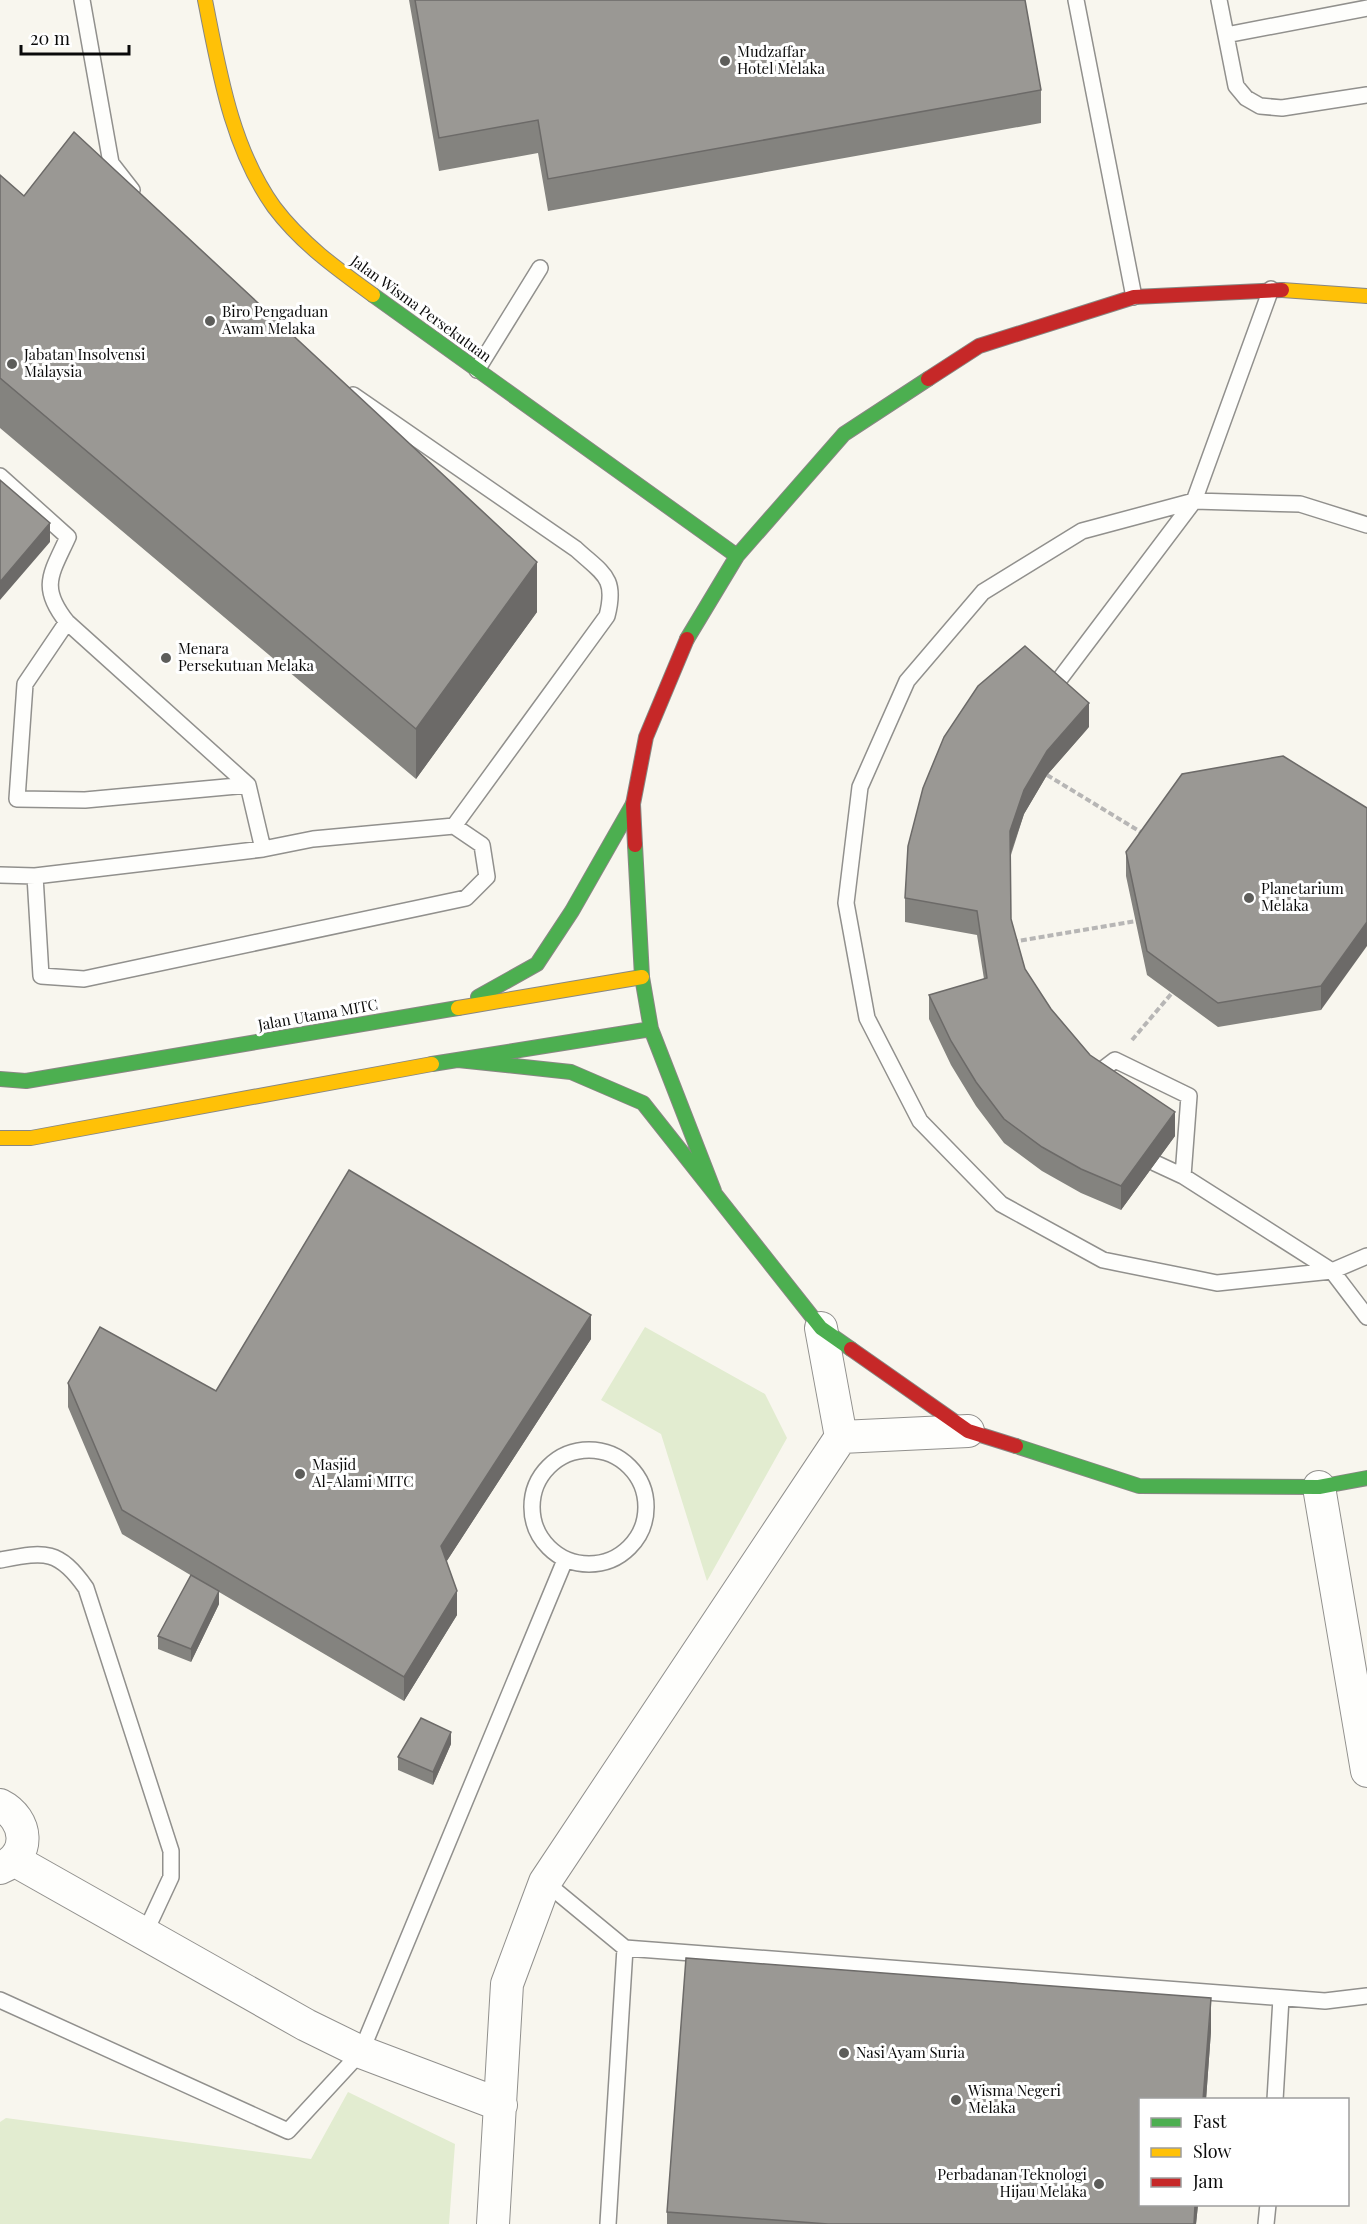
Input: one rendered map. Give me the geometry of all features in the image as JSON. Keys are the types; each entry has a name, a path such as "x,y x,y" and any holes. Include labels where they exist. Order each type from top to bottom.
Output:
{"main road":[{"name":"Jalan Wisma Persekutuan","path":"205,0 231,120 256,179 293,230 336,268 737,555"},
{"path":"714,1191 651,1029 642,977 633,804 646,737 683,646 737,555 844,434 979,346 1134,297 1271,289 1367,296"},
{"path":"458,1008 537,964 572,911 633,804"},
{"name":"Jalan Utama MITC","path":"0,1079 26,1081 642,977"},
{"path":"0,1138 31,1138 458,1060 651,1029"},
{"path":"458,1060 571,1072 643,1103 821,1328 968,1431 1139,1486 1319,1488 1367,1478"}],"street":[{"path":"493,2224 507,1984 545,1882 841,1437 821,1328"},
{"path":"841,1437 968,1431"},
{"path":"1319,1488 1367,1771"},
{"path":"0,1805 15,1815 23,1834 22,1848 7,1864 361,2052 501,2105"}],"lane":[{"path":"82,0 111,163 138,199"},
{"path":"1076,0 1134,297"},
{"path":"1219,0 1236,86 1246,98 1260,106 1282,108 1367,95"},
{"path":"1226,35 1367,8"},
{"path":"477,370 540,268"},
{"path":"1050,692 1194,501 1271,289"},
{"path":"342,387 576,549 606,577 612,594 607,616 454,826"},
{"path":"0,476 68,537 52,571 49,587 56,608 67,622 248,785 262,849"},
{"path":"1367,525 1300,504 1194,501 1082,531 983,592 907,681 860,787 846,903 867,1018 920,1121 1001,1204 1103,1260 1217,1282 1332,1271 1367,1256"},
{"path":"67,622 25,684 17,799 85,800 248,785"},
{"path":"0,875 35,876 262,849 313,839 454,826 482,845 487,878 466,898 84,979 41,976 35,876"},
{"path":"1090,1079 1115,1060 1189,1096 1183,1176"},
{"path":"1155,1163 1183,1176 1332,1271 1367,1317"},
{"path":"595,1450 612,1454 629,1466 640,1482 646,1502 644,1521 637,1540 623,1554 605,1563 585,1565 565,1560 550,1551 539,1536 533,1520 532,1502 536,1484 546,1469 560,1457 577,1451 595,1450"},
{"path":"0,1560 32,1554 51,1556 71,1567 86,1588 171,1851 171,1877 144,1935"},
{"path":"0,2000 288,2131 361,2052 565,1560"},
{"path":"545,1882 625,1948 1325,2001 1367,1996"},
{"path":"608,2224 625,1948"},
{"path":"1275,2098 1281,1998"},
{"path":"1266,2224 1268,2206"}],"path":[{"path":"1047,775 1152,839"},
{"path":"1011,943 1136,921"},
{"path":"1115,1060 1172,993"}],"green space":[{"path":"645,1327 765,1394 787,1438 707,1581 661,1434 601,1400"},
{"path":"348,2092 455,2144 449,2224 0,2224 0,2122 6,2118 311,2159"}],"building":[{"name":"Mudzaffar Hotel Melaka","path":"415,0 1025,0 1041,90 548,179 538,120 439,138"},
{"path":"74,132 537,562 416,729 0,378 0,175 24,196"},
{"path":"0,480 50,523 0,582"},
{"path":"1025,646 1089,703 1047,751 1024,790 1010,831 1011,919 1025,969 1051,1009 1090,1055 1175,1112 1121,1186 1081,1169 1042,1147 1004,1119 976,1082 951,1041 929,995 987,978 977,911 905,898 908,846 923,788 944,737 978,686"},
{"name":"Planetarium Melaka","path":"1283,756 1367,808 1367,922 1321,986 1218,1003 1147,951 1126,852 1182,774"},
{"name":"Masjid Al-Alami MITC","path":"349,1170 591,1315 441,1546 457,1591 404,1677 122,1510 68,1383 100,1327 216,1391"},
{"path":"191,1575 219,1591 191,1649 158,1636"},
{"path":"421,1718 451,1732 433,1772 398,1757"},
{"path":"686,1958 1211,1998 1203,2098 1139,2098 1139,2206 1195,2206 1194,2224 828,2224 667,2212"}],"traffic: fast":[{"path":"373,295 737,556"},
{"path":"687,639 737,556 844,434 928,379"},
{"path":"478,997 537,964 572,911 633,804"},
{"path":"635,845 642,977 651,1029 714,1191"},
{"path":"0,1079 26,1081 458,1008"},
{"path":"432,1064 651,1029"},
{"path":"458,1060 571,1072 643,1103 821,1328 851,1349"},
{"path":"1016,1446 1139,1486 1319,1487 1367,1478"}],"traffic: slow":[{"path":"205,0 229,107 237,134 259,184 274,207 308,244 373,295"},
{"path":"1282,290 1367,296"},
{"path":"458,1008 642,977"},
{"path":"0,1138 31,1138 432,1064"}],"traffic: jam":[{"path":"928,379 979,346 1134,297 1282,290"},
{"path":"635,845 633,804 646,737 687,639"},
{"path":"851,1349 968,1431 1016,1446"}],"place":[{"name":"Mudzaffar Hotel Melaka","path":"725,61"},
{"name":"Biro Pengaduan Awam Melaka","path":"210,321"},
{"name":"Jabatan Insolvensi Malaysia","path":"12,364"},
{"name":"Menara Persekutuan Melaka","path":"166,658"},
{"name":"Planetarium Melaka","path":"1249,898"},
{"name":"Masjid Al-Alami MITC","path":"300,1474"},
{"name":"Nasi Ayam Suria","path":"844,2053"},
{"name":"Wisma Negeri Melaka","path":"956,2100"},
{"name":"Perbadanan Teknologi Hijau Melaka","path":"1099,2184"}]}
